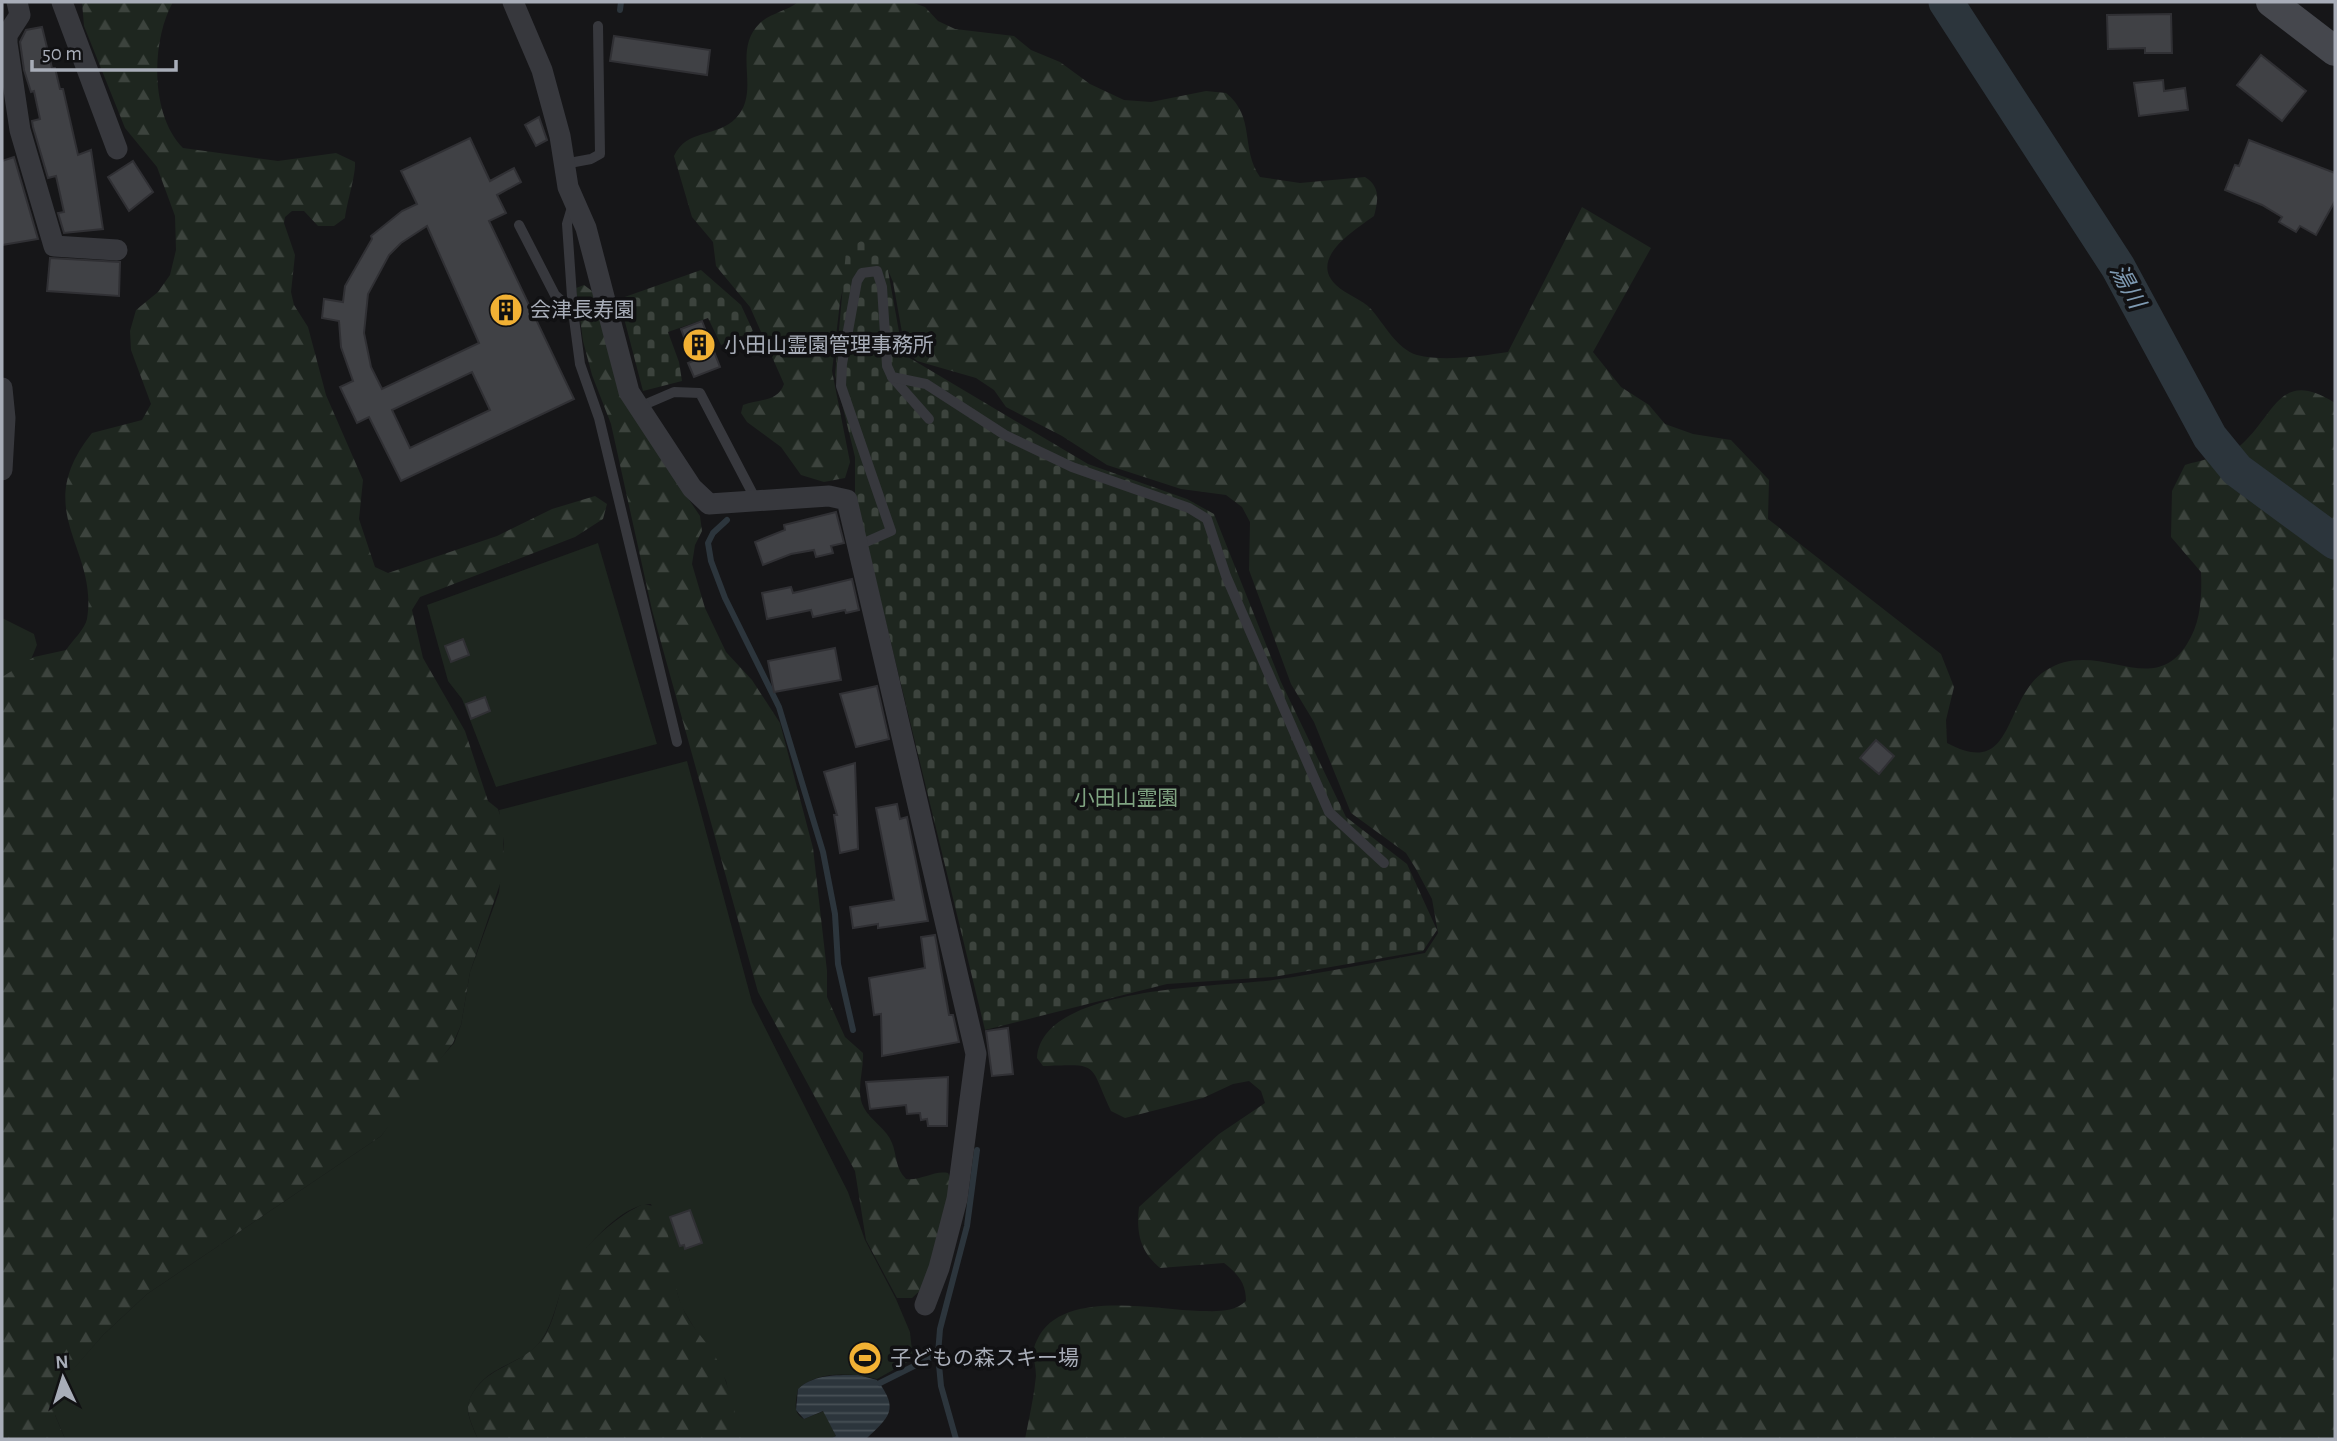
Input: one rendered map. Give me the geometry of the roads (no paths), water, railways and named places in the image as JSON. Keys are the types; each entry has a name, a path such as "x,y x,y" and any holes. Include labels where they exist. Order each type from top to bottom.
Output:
{"main road":[{"path":"2271,2 2335,51"}],"street":[{"path":"17,2 20,15 7,35 7,43 20,130 54,246 117,250"},
{"path":"62,2 117,149"},
{"path":"513,2 542,70 573,204 586,228 629,392 692,488 709,504 840,496 846,500 916,760 976,1054 957,1199 939,1268 925,1306"},
{"path":"2,388 5,418 2,470"}],"lane":[{"path":"564,164 592,159 600,154 598,26"},
{"path":"573,204 566,224 580,364 599,418 677,742"},
{"path":"519,225 555,295 573,311"},
{"path":"857,546 891,531 841,386 842,364 857,281 862,273 877,271 882,287 887,366 892,377 929,419"},
{"path":"892,377 926,384 1005,435 1072,467 1189,508 1208,519 1226,576 1329,812 1384,863"},
{"path":"639,407 674,392 700,393 757,502"}],"waterway":[{"path":"620,10 621,2"},
{"name":"湯川","path":"1946,2 2118,267 2210,437 2237,470 2335,542"},
{"path":"727,520 713,533 708,543 711,561 725,598 779,707 823,852 835,914 838,964 853,1030"},
{"path":"956,1439 941,1386 938,1354 940,1329 967,1226 977,1150"},
{"path":"880,1383 938,1354"}],"place":[{"name":"会津長寿園","path":"506,310"},
{"name":"小田山霊園管理事務所","path":"699,345"},
{"name":"子どもの森スキー場","path":"865,1358"}],"park label":[{"name":"小田山霊園","path":"1126,798"}]}
